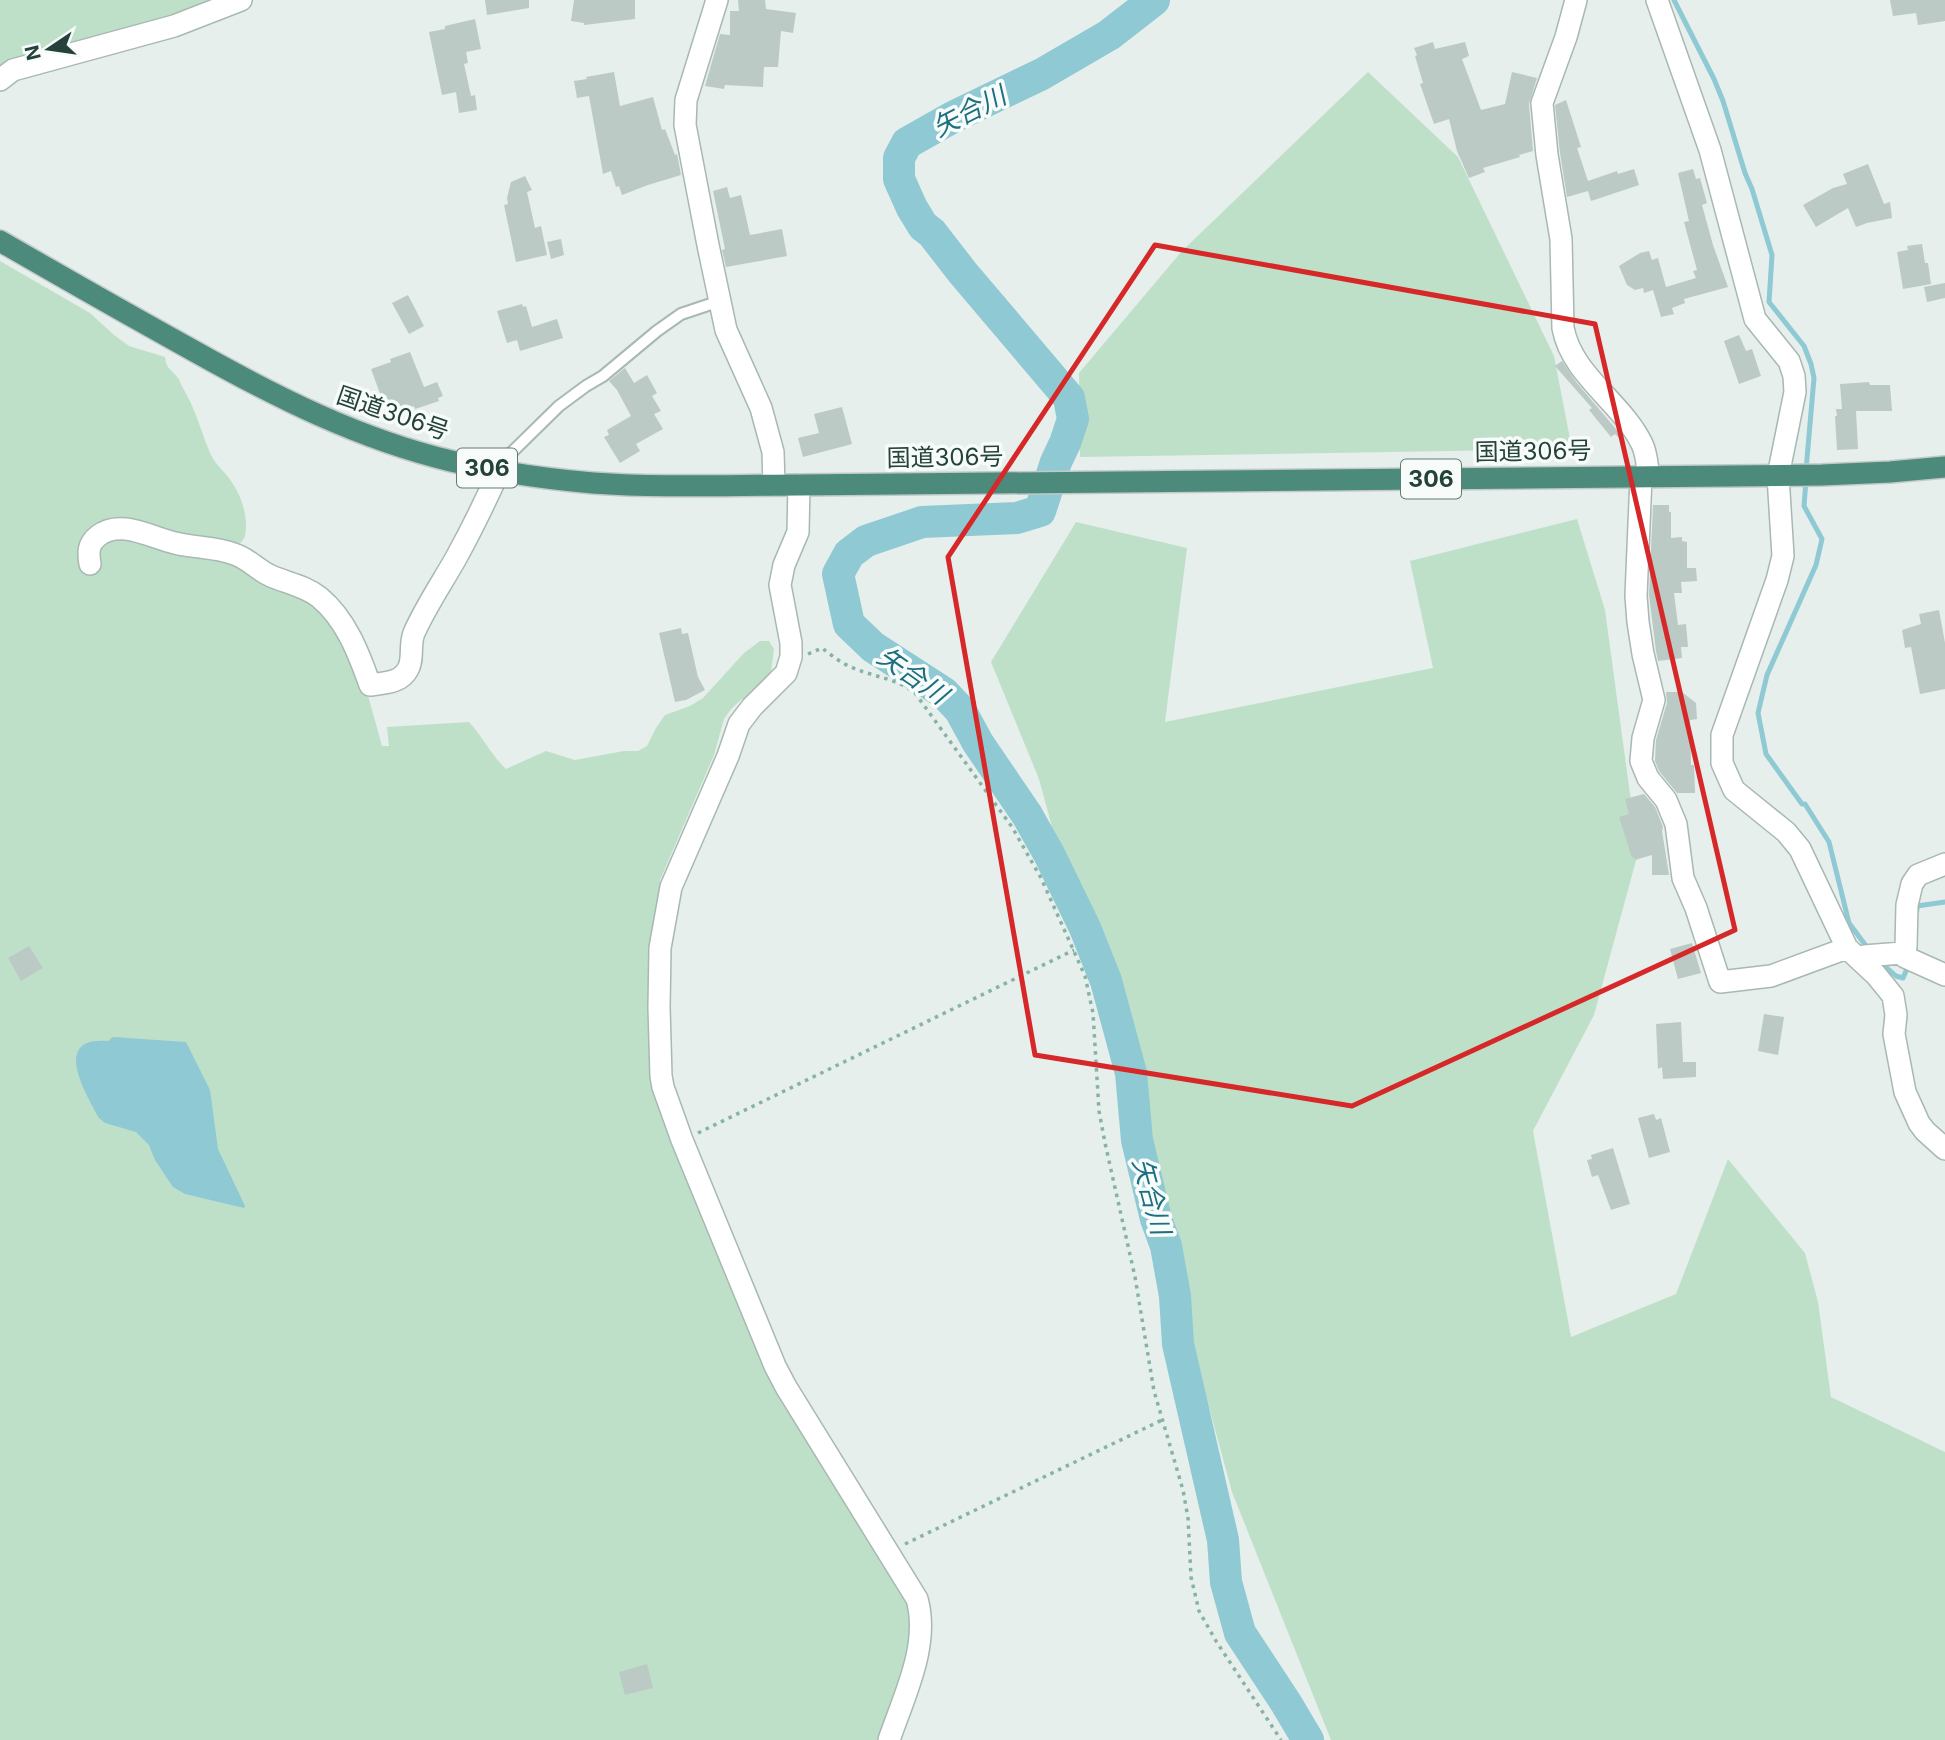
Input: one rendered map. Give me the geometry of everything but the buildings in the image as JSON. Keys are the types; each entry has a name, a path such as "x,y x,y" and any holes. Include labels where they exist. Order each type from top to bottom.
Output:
{"highway":[{"name":"国道306号","path":"0,241 171,339 294,405 363,434 408,449 499,471 540,477 605,484 692,486 1822,475 1945,467"}],"street":[{"path":"0,80 13,69 174,26 241,0"},
{"path":"717,0 686,100 685,125 726,330 764,419 774,452 774,485"},
{"path":"1576,0 1566,37 1542,103 1547,155 1561,239 1563,328 1565,340 1577,362 1642,443 1645,477 1637,609 1643,654 1654,701 1643,738 1641,761 1648,778 1666,800 1676,824 1682,878 1696,908 1720,982 1771,976 1883,956 1906,947 1907,905 1912,884 1918,875 1945,864"},
{"path":"1657,0 1710,150 1755,319 1789,361 1794,376 1795,392 1783,475 1783,556 1722,735 1722,763 1734,790 1786,832 1883,956 1945,975"},
{"path":"90,564 89,547 95,539 100,534 118,528 173,543 233,553 271,576 310,590 336,615 352,640 370,685 394,681 409,669 411,640 499,471"},
{"path":"799,485 798,533 784,565 780,584 791,643 791,657 786,673 739,723 728,756 671,887 660,948 661,1076 682,1140 775,1366 917,1599 922,1623 920,1647 889,1740"},
{"path":"1883,956 1882,981 1893,996 1896,1015 1894,1034 1905,1092 1919,1123 1945,1149"}],"lane":[{"path":"499,471 506,458 559,405 603,376 681,314 720,301"}],"path":[{"path":"786,673 802,657 822,648 849,667 897,681 915,693 1012,827 1041,878 1085,976 1092,1005 1099,1111 1135,1277 1154,1391 1188,1518 1191,1577 1199,1611 1281,1740"},
{"path":"682,1140 1074,950"},
{"path":"889,1552 1162,1420"}],"highlighted area":[{"path":"1155,245 1595,324 1735,930 1352,1106 1035,1055 948,557"}],"green space":[{"path":"0,0 227,0 0,70"},
{"path":"1368,72 1458,157 1554,356 1572,449 1080,457 1079,373 1182,251"},
{"path":"0,261 90,313 129,346 165,357 168,367 178,378 191,404 212,457 233,483 241,499 246,523 245,535 240,544 232,548 131,524 95,546 123,533 222,556 272,580 333,616 361,670 382,746 389,746 387,727 469,722 506,769 546,751 575,760 638,751 647,746 665,715 703,698 744,653 760,641 769,641 774,649 771,672 753,698 742,699 724,719 714,755 660,880 654,1062 761,1355 911,1605 910,1647 881,1740 0,1740"},
{"path":"1577,519 1605,610 1638,853 1594,1015 1533,1131 1571,1337 1676,1294 1728,1159 1805,1253 1818,1302 1831,1397 1945,1452 1945,1740 1331,1740 1232,1492 1039,779 991,662 1076,522 1187,548 1165,722 1433,668 1410,561"}],"water":[{"path":"113,1037 186,1042 210,1090 218,1149 244,1208 185,1194 173,1187 155,1160 149,1145 136,1132 105,1123 99,1118 81,1081 76,1056 81,1047 91,1042 108,1041"}],"waterway":[{"name":"矢合川","path":"1154,0 1109,35 1042,74 953,117 907,143 899,158 899,179 912,208 923,226 932,233 1069,398 1073,419 1040,511 1017,518 922,522 866,541 849,554 838,574 849,624 873,647 944,693 960,710 978,743 1027,815 1085,928 1106,981 1131,1073 1137,1140 1156,1219 1166,1246 1175,1296 1178,1344 1223,1540 1226,1582 1240,1633 1308,1740"},
{"path":"1674,0 1714,79 1752,189 1772,255 1769,302 1804,346 1811,364 1814,378 1806,470"},
{"path":"1806,480 1804,506 1822,539 1816,565 1767,675 1758,713 1766,754 1802,804 1805,804 1829,842 1849,923 1869,950"},
{"path":"1917,910 1917,906 1945,902"},
{"path":"1878,960 1896,976 1903,978 1909,964"}]}
